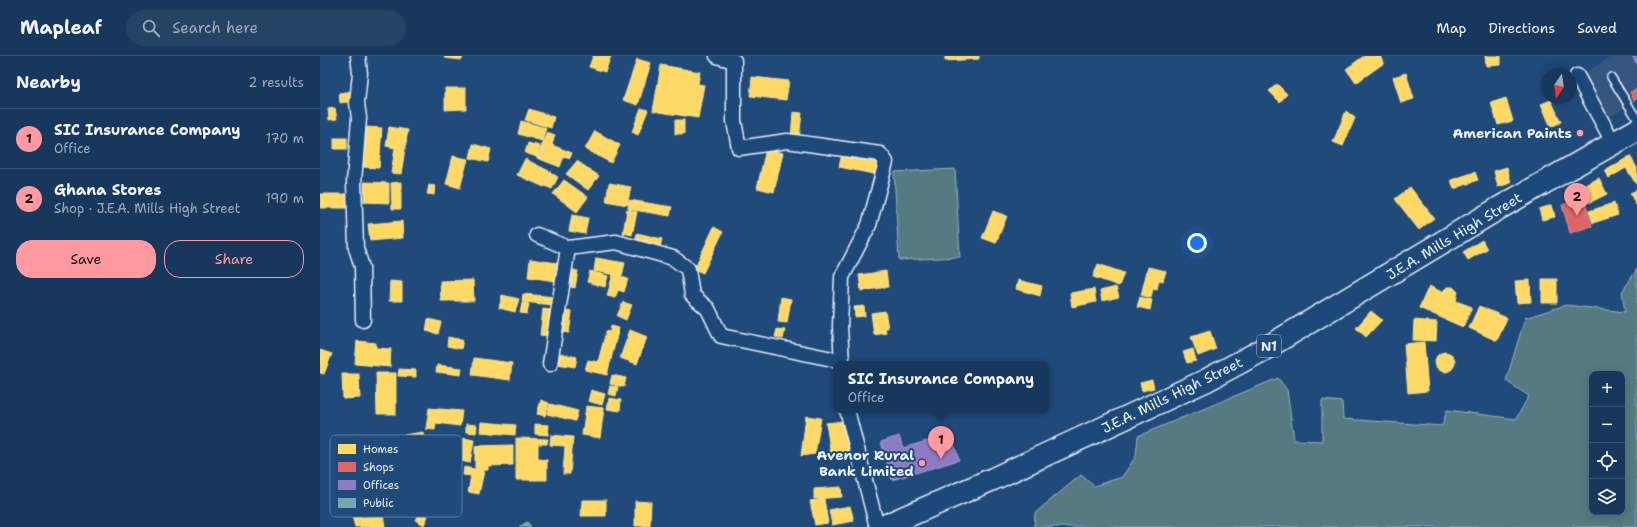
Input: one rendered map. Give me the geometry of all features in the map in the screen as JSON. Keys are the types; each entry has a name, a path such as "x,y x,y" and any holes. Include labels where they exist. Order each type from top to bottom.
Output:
{"highway":[{"name":"J.E.A. Mills High Street","path":"882,527 993,479 1205,381 1261,351 1501,207 1637,130"}],"street":[{"path":"358,56 360,73 357,103 359,118 354,182 356,248 362,267 363,320"},
{"path":"717,56 734,61 734,121 739,148 787,141 880,154 886,162 869,225 842,277 840,326 842,361"},
{"path":"1577,76 1614,144"},
{"path":"537,235 568,248 616,242 673,258 688,270 692,295 708,309 721,336 837,361"},
{"path":"550,364 568,248"},
{"path":"848,413 877,527"}],"lane":[{"path":"1611,77 1637,120"}],"shaded area":[{"path":"1612,56 1637,56 1637,101 1608,118 1583,74"}],"green space":[{"path":"955,169 960,257 899,260 894,172"},
{"path":"1637,269 1637,527 1034,527 1035,513 1081,475 1094,486 1122,477 1136,456 1138,436 1278,378 1287,390 1294,440 1322,441 1322,400 1342,402 1343,419 1442,426 1447,410 1516,419 1529,396 1506,381 1525,318 1566,305 1625,312 1622,292"}],"building: Homes":[{"path":"445,56 463,56 462,60 444,58"},
{"path":"593,56 611,56 605,72 589,67"},
{"path":"945,56 979,56 979,59 945,61"},
{"path":"1364,56 1380,56 1384,63 1356,83 1346,69"},
{"path":"1485,56 1501,56 1501,65 1486,66"},
{"path":"637,59 651,63 638,105 623,100"},
{"path":"661,65 700,72 698,84 704,85 698,118 653,111"},
{"path":"1406,73 1414,99 1401,103 1393,77"},
{"path":"752,77 789,81 786,100 750,96"},
{"path":"1277,84 1287,94 1280,102 1269,91"},
{"path":"445,88 466,88 466,109 445,110"},
{"path":"353,91 354,101 340,103 339,93"},
{"path":"1506,98 1513,121 1498,125 1491,103"},
{"path":"1541,104 1553,104 1561,122 1551,127"},
{"path":"335,108 337,119 329,120 328,109"},
{"path":"641,108 648,110 638,135 632,132"},
{"path":"529,109 554,117 551,128 525,120"},
{"path":"1346,111 1355,118 1343,146 1333,142"},
{"path":"793,112 802,113 799,139 791,138"},
{"path":"675,120 684,120 684,134 675,134"},
{"path":"521,121 546,128 542,141 518,134"},
{"path":"365,127 382,128 379,168 363,167"},
{"path":"389,127 408,130 401,174 391,173 395,148 386,146"},
{"path":"595,131 620,145 611,163 585,149"},
{"path":"547,132 555,135 552,145 572,153 570,158 564,156 560,167 537,158"},
{"path":"334,138 347,138 347,149 334,149"},
{"path":"528,143 540,146 537,157 525,153"},
{"path":"473,144 491,149 488,162 470,158"},
{"path":"766,149 783,153 774,192 757,188"},
{"path":"842,153 881,160 878,175 839,167"},
{"path":"453,156 468,159 460,188 446,184"},
{"path":"1630,156 1637,168 1637,184 1626,168 1609,178 1605,171"},
{"path":"525,159 551,172 544,187 517,175"},
{"path":"577,161 599,176 588,190 566,174"},
{"path":"1507,167 1511,183 1498,187 1494,171"},
{"path":"1475,172 1478,180 1454,189 1451,180"},
{"path":"551,173 558,177 552,189 545,186"},
{"path":"1599,178 1607,194 1589,203 1581,187"},
{"path":"564,180 588,197 577,212 553,194"},
{"path":"364,182 389,183 389,203 364,202"},
{"path":"401,182 401,209 392,209 391,183"},
{"path":"609,183 631,187 627,205 606,201"},
{"path":"429,185 435,186 434,195 427,194"},
{"path":"1410,187 1434,218 1419,230 1395,199"},
{"path":"1637,190 1637,205 1636,205 1630,193"},
{"path":"320,194 349,194 349,208 320,208"},
{"path":"629,200 672,207 670,216 628,209"},
{"path":"1614,203 1618,215 1593,223 1589,211"},
{"path":"1552,205 1555,217 1542,220 1539,209"},
{"path":"627,210 637,212 632,235 623,233"},
{"path":"993,211 1007,216 996,243 982,238"},
{"path":"572,215 588,218 585,234 569,231"},
{"path":"402,221 403,238 370,241 368,224"},
{"path":"714,227 723,232 703,273 694,269"},
{"path":"637,233 662,239 660,247 635,241"},
{"path":"1482,240 1487,249 1468,260 1463,252"},
{"path":"596,258 625,263 622,276 594,271"},
{"path":"530,259 557,263 555,281 528,277"},
{"path":"1098,264 1124,273 1119,286 1093,277"},
{"path":"1148,267 1166,271 1163,281 1159,280 1157,289 1153,288 1151,298 1141,295"},
{"path":"569,269 578,271 575,288 566,286"},
{"path":"590,271 608,276 605,287 587,282"},
{"path":"886,271 888,287 861,291 859,275"},
{"path":"613,274 628,279 624,292 618,290 615,298 607,296"},
{"path":"1542,279 1557,279 1557,303 1542,303"},
{"path":"473,280 474,301 441,301 440,281"},
{"path":"1018,280 1042,286 1040,296 1016,289"},
{"path":"1530,280 1531,302 1517,303 1515,281"},
{"path":"390,281 402,282 402,301 389,301"},
{"path":"1429,286 1442,292 1447,287 1453,287 1458,292 1456,301 1472,307 1463,327 1419,308"},
{"path":"1116,287 1119,297 1102,301 1100,291"},
{"path":"1094,289 1096,302 1072,307 1070,293"},
{"path":"523,294 556,297 555,305 522,302"},
{"path":"502,295 519,299 515,312 499,308"},
{"path":"781,297 791,299 787,323 778,322"},
{"path":"1140,297 1152,300 1150,310 1137,307"},
{"path":"623,302 632,305 626,320 617,316"},
{"path":"522,303 529,304 527,314 520,313"},
{"path":"864,306 865,316 855,317 854,307"},
{"path":"1479,306 1507,318 1497,341 1469,328"},
{"path":"543,309 551,310 548,336 540,335"},
{"path":"565,311 572,312 569,333 562,332"},
{"path":"885,311 888,328 885,328 886,333 874,335 871,313"},
{"path":"1371,311 1382,320 1366,337 1356,328"},
{"path":"428,319 441,322 438,334 426,331"},
{"path":"1414,320 1437,322 1436,341 1413,340"},
{"path":"611,326 619,328 607,375 585,370 588,360 598,362 606,331 610,332"},
{"path":"777,329 785,330 783,339 775,337"},
{"path":"630,330 647,337 637,364 620,358"},
{"path":"1210,331 1216,349 1198,356 1191,337"},
{"path":"448,337 463,340 461,349 447,346"},
{"path":"357,341 376,343 376,348 391,349 390,367 355,364"},
{"path":"1424,342 1428,391 1408,393 1404,344"},
{"path":"1193,349 1196,361 1187,363 1183,352"},
{"path":"320,350 332,354 324,374 320,373"},
{"path":"1445,352 1452,355 1455,362 1452,369 1445,372 1438,369 1435,362 1438,355"},
{"path":"559,353 577,357 575,367 557,364"},
{"path":"474,358 512,363 510,380 472,375"},
{"path":"437,365 462,368 461,375 436,372"},
{"path":"399,369 416,370 416,377 398,376"},
{"path":"376,373 396,373 396,414 377,414"},
{"path":"342,374 359,374 360,398 343,399"},
{"path":"612,375 626,378 624,387 610,384"},
{"path":"1152,380 1154,388 1142,391 1140,383"},
{"path":"610,386 618,387 616,396 608,394"},
{"path":"591,390 605,394 602,405 588,401"},
{"path":"609,398 621,400 620,411 607,409"},
{"path":"541,400 549,403 545,416 537,414"},
{"path":"550,404 578,411 575,421 547,414"},
{"path":"586,406 604,408 600,438 582,435"},
{"path":"429,408 462,411 460,426 436,423 435,430 426,429"},
{"path":"806,416 821,418 815,454 801,456"},
{"path":"844,421 849,452 831,455 826,423"},
{"path":"481,422 516,425 515,435 480,432"},
{"path":"466,424 477,425 476,433 466,432"},
{"path":"535,424 549,425 548,435 535,434"},
{"path":"423,432 423,435 404,435"},
{"path":"551,435 573,437 570,474 563,474 565,446 550,445"},
{"path":"464,438 474,440 470,463 462,461"},
{"path":"516,438 548,439 547,444 538,444 538,459 547,460 547,480 516,480"},
{"path":"513,445 513,465 488,466 488,470 475,471 475,446"},
{"path":"464,467 484,471 479,494 468,492 471,476 463,475"},
{"path":"841,487 842,497 814,499 814,489"},
{"path":"824,499 828,523 815,525 810,501"},
{"path":"582,500 606,500 606,516 581,516"},
{"path":"635,501 651,502 650,526 635,526"},
{"path":"850,506 854,521 832,525 829,510"},
{"path":"352,517 362,517 365,527 355,527"},
{"path":"363,517 383,517 385,527 364,527"},
{"path":"416,517 428,517 424,525 415,520"}],"building: Shops":[{"path":"1637,89 1637,99 1634,100 1630,92"},
{"path":"1584,198 1592,226 1570,233 1562,205"}],"building: Offices":[{"path":"1632,56 1637,56 1637,64"},
{"path":"951,434 959,460 892,480 881,442 899,436 903,448"}],"building: Public":[{"path":"527,522 531,527 519,527"}],"place":[{"name":"American Paints","path":"1580,133"},
{"name":"Ghana Stores","path":"1577,216"},
{"name":"SIC Insurance Company","path":"941,459"},
{"name":"Avenor Rural Bank Limited","path":"922,463"}]}
